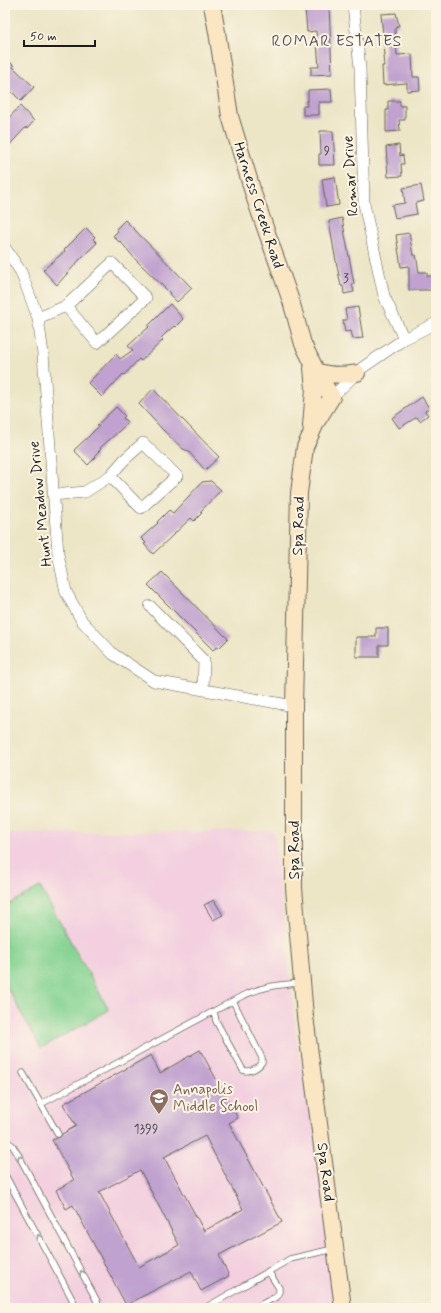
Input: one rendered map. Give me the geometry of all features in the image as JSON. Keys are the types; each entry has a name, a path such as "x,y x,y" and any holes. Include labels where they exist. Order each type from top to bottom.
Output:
{"street":[{"name":"Harness Creek Road","path":"212,5 230,116 255,199 303,344 314,367 332,397"},
{"name":"Romar Drive","path":"353,5 360,68 364,204 384,296 404,339"},
{"name":"Hunt Meadow Drive","path":"5,248 22,272 38,318 43,354 58,554 66,592 82,621 114,654 154,681 294,706"},
{"path":"38,318 66,306 112,263 146,298 97,343 66,306"},
{"path":"332,397 362,368 404,339 436,323"},
{"path":"310,435 314,395 314,367 332,376 357,373"},
{"name":"Spa Road","path":"332,397 317,421 305,447 299,494 294,706 294,888 302,983 343,1308"},
{"path":"53,495 85,492 110,476 124,460 143,443 177,476 141,508 110,476"},
{"path":"150,606 204,661 203,689"}],"lane":[{"path":"41,1104 214,1011 260,988 302,983"},
{"path":"214,1011 216,1020 243,1070 249,1071 255,1068 262,1062 262,1058 233,1001"},
{"path":"23,1072 58,1134"},
{"path":"5,1140 12,1145 19,1156 97,1301 98,1308"},
{"path":"5,1175 77,1308"},
{"path":"205,1308 290,1259 335,1248"},
{"path":"254,1308 276,1297 280,1292 268,1271"}],"shaded area":[{"name":"Annapolis Middle School","path":"274,831 298,1051 327,1179 346,1308 5,1308 5,833"}],"green space":[{"path":"40,887 109,1010 41,1048 5,984 5,906"}],"building":[{"path":"312,5 329,5 332,74 311,75 311,67 319,67 316,31 307,32 305,8 313,7"},
{"path":"396,13 399,26 396,26 395,30 397,55 412,54 413,77 419,77 420,90 407,91 407,83 383,85 382,66 384,66 383,56 385,55 381,14"},
{"path":"5,57 34,87 21,101 5,85"},
{"path":"331,89 332,102 319,102 319,115 303,115 303,106 307,106 306,101 308,101 308,90"},
{"path":"388,101 400,101 400,106 405,106 405,120 399,120 400,131 386,132 386,110 388,110"},
{"path":"20,106 34,121 27,129 26,127 5,150 5,122"},
{"path":"320,131 333,131 335,165 319,165 319,154 321,154"},
{"path":"399,145 400,156 403,155 404,164 401,164 402,176 388,177 386,147"},
{"path":"335,177 339,205 326,207 322,179"},
{"path":"421,185 424,201 415,203 417,214 395,218 392,205 405,203 403,188"},
{"path":"342,218 354,284 352,284 354,292 344,294 343,286 341,286 329,221"},
{"path":"125,220 192,288 177,302 169,294 170,293 136,260 120,241 119,242 113,236 118,231 116,229"},
{"path":"86,228 95,237 93,239 97,243 82,257 57,285 43,270 65,251 64,250"},
{"path":"409,233 413,255 416,255 419,272 427,272 427,276 436,276 436,290 409,290 409,266 401,267 396,235"},
{"path":"170,304 183,319 161,338 163,340 141,361 139,359 124,375 123,374 102,397 88,383 116,354 120,359 133,350 128,346 149,327 148,326"},
{"path":"358,307 363,338 353,339 351,331 345,332 343,320 347,320 345,309"},
{"path":"153,389 219,457 205,470 188,451 183,449 163,430 139,404"},
{"path":"422,397 429,408 425,411 428,415 420,421 417,417 399,428 392,418"},
{"path":"116,407 125,416 123,418 128,423 100,448 101,449 95,455 96,457 88,465 74,450"},
{"path":"211,481 221,490 200,512 202,513 194,521 191,518 153,554 141,538 158,523 157,522 169,510 173,513 202,482"},
{"path":"162,572 228,639 219,648 217,647 213,650 148,585"},
{"path":"376,628 388,628 388,645 379,645 379,657 356,657 356,637 376,637"},
{"path":"214,900 223,915 213,920 204,905"},
{"path":"200,1050 238,1118 229,1123 282,1222 219,1255 229,1276 201,1291 191,1271 126,1305 73,1205 66,1209 56,1190 74,1180 52,1140 60,1137 62,1134 76,1126 63,1104 151,1055 160,1073","holes":["205,1136 243,1209 204,1231 164,1157","140,1170 179,1245 139,1267 99,1192"]}],"place":[{"name":"Annapolis Middle School","path":"159,1115"}],"district":[{"name":"ROMAR ESTATES","path":"337,40"}]}
